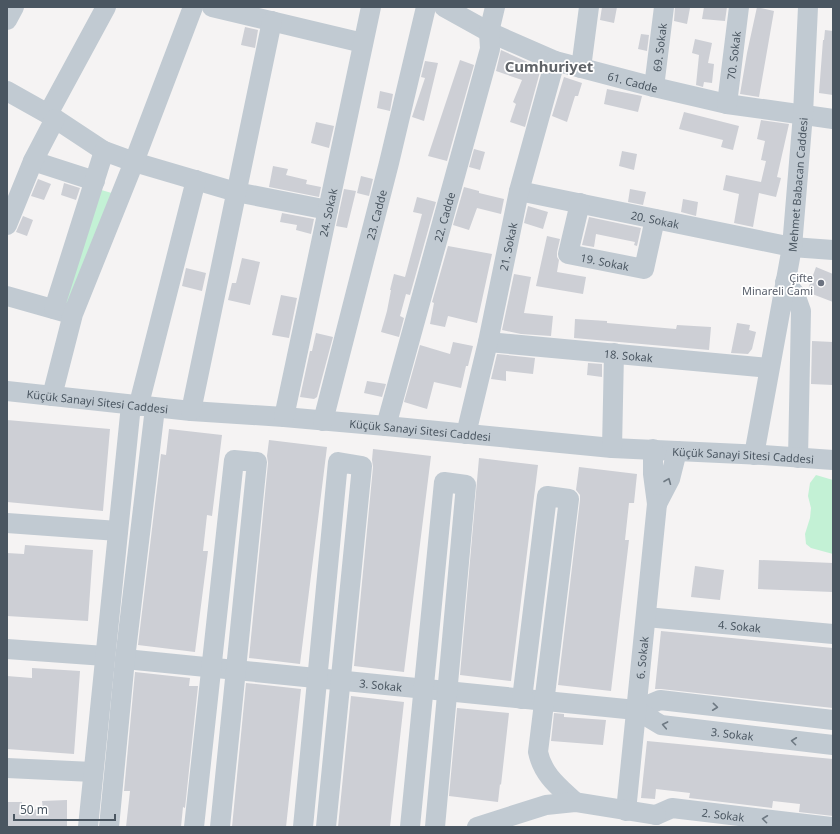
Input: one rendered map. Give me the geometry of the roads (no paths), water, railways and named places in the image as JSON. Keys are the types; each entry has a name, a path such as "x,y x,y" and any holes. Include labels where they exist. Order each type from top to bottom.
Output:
{"street":[{"path":"7,20 14,7"},
{"path":"7,225 51,116 106,7"},
{"path":"52,396 73,314 134,162 193,7"},
{"path":"212,7 363,43"},
{"name":"24. Sokak","path":"284,417 371,7"},
{"name":"23. Cadde","path":"323,422 389,164 426,7"},
{"name":"61. Cadde","path":"444,7 489,32 555,61 654,87 727,104 833,119"},
{"name":"22. Cadde","path":"386,426 490,49 489,32 495,7"},
{"path":"581,68 589,7"},
{"name":"69. Sokak","path":"654,87 664,7"},
{"name":"70. Sokak","path":"727,104 739,7"},
{"name":"Mehmet Babacan Caddesi","path":"754,455 792,247 808,7"},
{"path":"191,411 272,21"},
{"name":"21. Sokak","path":"466,434 488,342 519,191 555,61"},
{"path":"7,91 51,116 104,151 134,162 236,192 328,210"},
{"path":"54,309 104,151"},
{"path":"33,161 95,181"},
{"path":"109,827 125,659 142,406 141,396 196,180"},
{"name":"20. Sokak","path":"519,191 792,247 833,250"},
{"name":"19. Sokak","path":"580,203 568,254 644,269 655,219"},
{"path":"785,282 795,294 801,310 798,458"},
{"path":"7,296 73,314"},
{"name":"18. Sokak","path":"488,342 769,368"},
{"path":"612,448 614,354"},
{"name":"Küçük Sanayi Sitesi Caddesi","path":"7,391 191,411 284,417 323,422 386,426 612,448 653,449 833,460"},
{"path":"88,827 118,531 142,406"},
{"path":"653,449 653,474 657,504"},
{"path":"657,504 670,479 677,451"},
{"path":"194,827 234,460 257,462 220,827"},
{"path":"303,827 338,462 362,466 326,827"},
{"path":"410,827 444,482 466,485 435,827"},
{"path":"522,699 548,496 569,499 538,752 539,759 548,776 575,802"},
{"name":"6. Sokak","path":"626,811 657,504"},
{"path":"7,523 118,531"},
{"name":"4. Sokak","path":"646,617 833,634"},
{"path":"7,649 105,656"},
{"name":"3. Sokak","path":"125,659 636,710 661,726 833,745"},
{"name":"3. Sokak","path":"636,710 660,700 833,720"},
{"path":"7,768 93,772"},
{"path":"477,827 546,805 575,802 626,811 662,821"},
{"name":"2. Sokak","path":"662,821 672,808 831,827"}],"place":[{"name":"Çifte Minareli Cami","path":"821,283"}],"district":[{"name":"Cumhuriyet","path":"549,66"}]}
